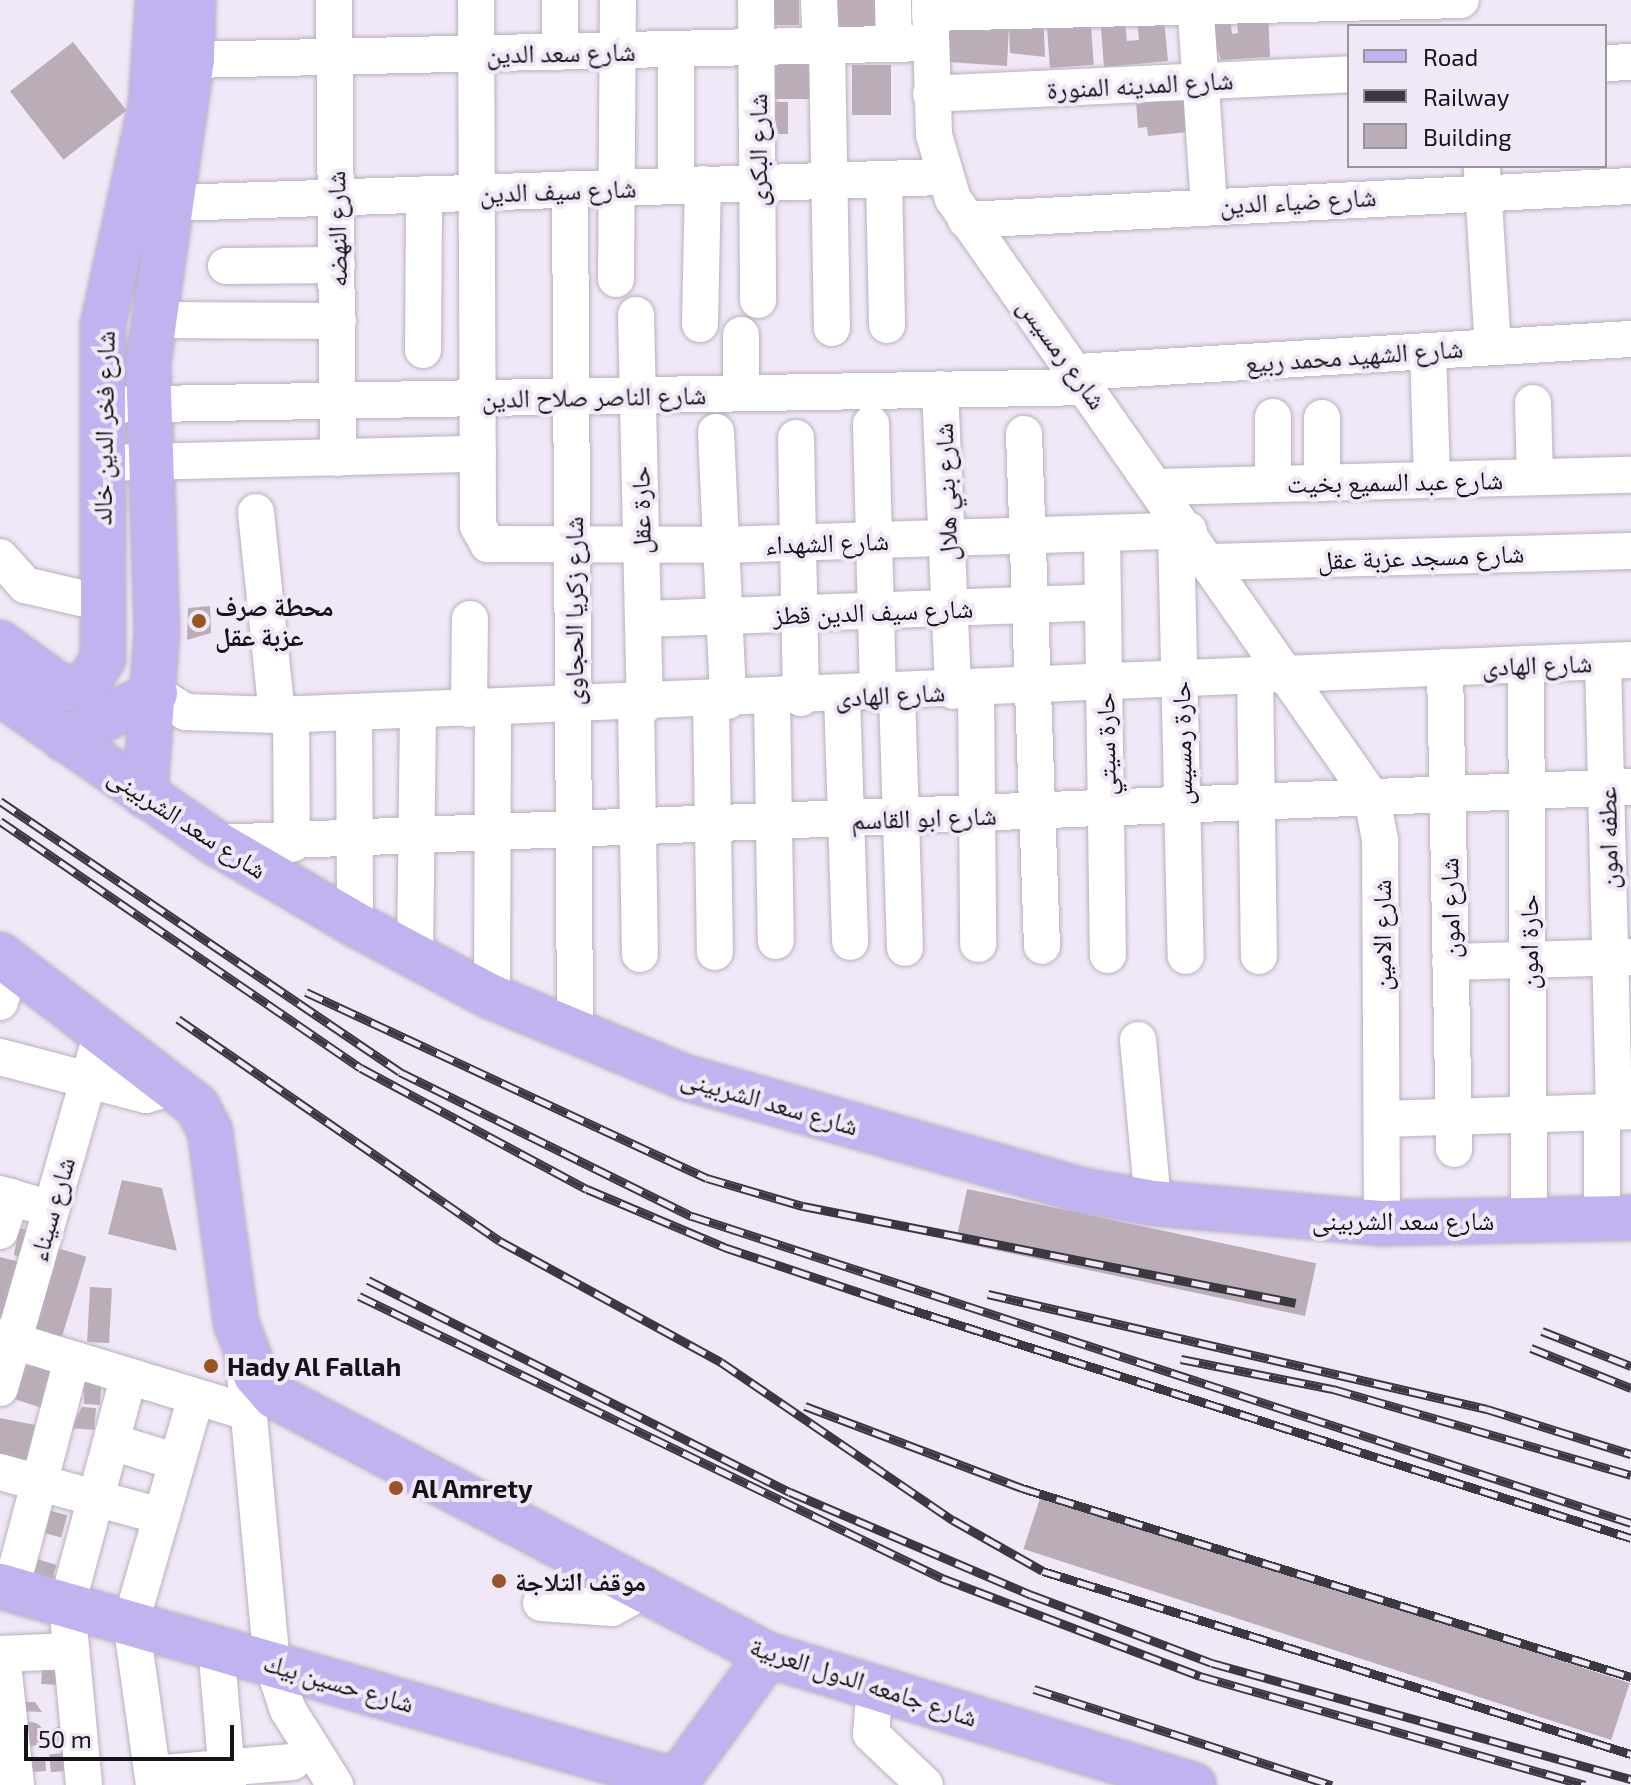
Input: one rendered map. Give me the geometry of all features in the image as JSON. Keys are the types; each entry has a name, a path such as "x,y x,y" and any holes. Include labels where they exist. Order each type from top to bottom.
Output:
{"main road":[{"name":"شارع فخر الدين خالد","path":"0,643 62,688 86,686 97,675 102,603 99,405 103,325 151,104 158,0"},
{"name":"شارع فخر الدين خالد","path":"145,795 155,693 147,405 154,320 174,203 192,60 193,0"},
{"name":"شارع سعد الشربينى","path":"0,693 216,843 355,924 492,997 687,1078 1085,1191 1153,1203 1382,1223 1617,1219"},
{"path":"64,739 155,693"},
{"name":"شارع جامعه الدول العربية","path":"4,974 103,1029 177,1086 210,1132 243,1350 274,1396 299,1412 768,1655 1194,1785"},
{"name":"شارع حسين بيك","path":"5,1587 272,1662 676,1783"},
{"path":"676,1783 768,1655"}],"street":[{"name":"شارع النهضه","path":"334,0 338,458"},
{"path":"100,463 478,454 476,0"},
{"path":"560,0 560,52"},
{"path":"616,279 618,0"},
{"name":"شارع البكرى","path":"756,0 758,300"},
{"path":"819,0 824,46 832,328"},
{"path":"893,0 894,44"},
{"name":"شارع سعد الدين","path":"192,60 894,44 930,19 1115,4 1461,0"},
{"path":"1471,0 1472,24"},
{"path":"1195,3 1209,205"},
{"name":"شارع رمسيس","path":"930,19 931,94 943,177 966,220 1159,487 1182,530 1211,562 1291,673"},
{"path":"676,49 700,324"},
{"path":"1607,63 1631,62"},
{"name":"شارع المدينه المنورة","path":"931,94 1347,74"},
{"name":"شارع سيف الدين","path":"174,203 943,177"},
{"path":"1482,178 1493,347"},
{"name":"شارع ضياء الدين","path":"966,220 1209,205 1482,178 1631,186"},
{"path":"884,179 887,325"},
{"name":"شارع زكريا الحجاوى","path":"570,189 575,1034"},
{"path":"423,350 424,194"},
{"path":"226,266 337,265"},
{"name":"حارة عقل","path":"636,315 643,619 638,829 640,954"},
{"path":"154,320 338,321"},
{"path":"741,335 741,393"},
{"name":"شارع الشهيد محمد ربيع","path":"1083,380 1428,351 1631,339"},
{"path":"1428,351 1432,480"},
{"name":"شارع الناصر صلاح الدين","path":"99,405 940,389 1083,380"},
{"name":"شارع بني هلال","path":"940,389 949,608 964,690 977,815 978,944"},
{"path":"1533,403 1535,477"},
{"path":"1273,417 1273,484"},
{"path":"1322,418 1322,483"},
{"path":"871,424 876,611 901,818 905,948"},
{"path":"715,952 713,826 724,616 716,432"},
{"path":"1024,434 1042,946"},
{"path":"776,941 774,823 787,698 800,613 796,438"},
{"name":"شارع الشهداء","path":"478,454 478,526 499,547 721,545 1182,530"},
{"name":"شارع عبد السميع بخيت","path":"1159,487 1631,475"},
{"path":"256,512 284,715 292,844"},
{"name":"حارة رمسيس","path":"1182,530 1180,679 1186,956"},
{"name":"حارة سيتي","path":"1102,533 1108,955"},
{"name":"شارع مسجد عزبة عقل","path":"1211,562 1631,551"},
{"path":"0,557 25,585 102,603"},
{"name":"شارع سيف الدين قطز","path":"643,619 1103,602"},
{"path":"470,619 493,835 492,997"},
{"name":"شارع الهادى","path":"155,693 186,712 284,715 720,702 1291,673 1617,661"},
{"name":"عطفه امون","path":"1617,661 1621,958 1616,1111 1617,1219"},
{"name":"حارة امون","path":"1526,664 1529,1221"},
{"name":"شارع امون","path":"1445,667 1454,1132"},
{"name":"شارع الامين","path":"1291,673 1372,798 1380,840 1382,1223"},
{"path":"1255,675 1259,956"},
{"path":"842,696 850,942"},
{"path":"415,957 418,711"},
{"path":"354,713 355,924"},
{"name":"شارع ابو القاسم","path":"216,843 292,844 1618,787"},
{"path":"1450,962 1621,958"},
{"name":"شارع سيناء","path":"0,1388 7,1339 51,1209 103,1029"},
{"path":"1138,1040 1153,1203"},
{"path":"0,1057 146,1095 177,1086"},
{"path":"1383,1119 1454,1132 1529,1114 1616,1111"},
{"path":"0,1231 5,1195 51,1209"},
{"path":"7,1339 250,1413"},
{"path":"243,1350 272,1662 288,1710 335,1785"},
{"path":"5,1587 39,1483 72,1359"},
{"path":"84,1785 67,1605 129,1376"},
{"path":"196,1397 131,1622 154,1780 293,1774 288,1710"},
{"path":"112,1442 177,1462"},
{"path":"0,1472 161,1516"},
{"path":"541,1603 612,1608 644,1590"},
{"path":"216,1646 227,1776"},
{"path":"16,1785 1,1654 71,1651"},
{"path":"875,1687 871,1734 925,1785"}],"building":[{"path":"758,0 799,0 799,25 758,25"},
{"path":"813,0 886,0 886,31 813,31"},
{"path":"1268,9 1270,57 1221,60 1217,48 1219,65 1202,66 1199,16 1230,14 1232,34 1238,33 1236,11"},
{"path":"1043,11 1045,57 1010,53 1009,25 1007,66 948,62 946,16"},
{"path":"1090,11 1094,65 1050,68 1046,14"},
{"path":"1124,12 1127,41 1139,40 1137,21 1164,18 1168,61 1104,67 1100,15"},
{"path":"73,42 127,111 64,160 10,91"},
{"path":"758,51 816,51 816,99 758,99"},
{"path":"852,65 891,65 891,115 852,115"},
{"path":"1185,84 1189,132 1148,136 1147,127 1138,128 1135,89"},
{"path":"761,102 788,102 788,134 775,134 775,150 760,150"},
{"name":"محطة صرف عزبة عقل","path":"210,606 211,633 187,640 188,608"},
{"path":"122,1180 162,1188 177,1251 108,1234"},
{"path":"967,1189 1316,1263 1305,1316 956,1242"},
{"path":"7,1226 34,1231 29,1259 14,1255 17,1238 5,1236"},
{"path":"51,1246 86,1257 62,1337 26,1326"},
{"path":"0,1257 27,1264 11,1319 0,1316"},
{"path":"90,1287 112,1288 109,1343 87,1342"},
{"path":"19,1348 60,1361 44,1409 4,1396"},
{"path":"73,1375 102,1377 100,1405 84,1404 84,1392 72,1391"},
{"path":"82,1407 96,1408 94,1430 71,1428"},
{"path":"0,1418 35,1425 27,1463 0,1458"},
{"path":"1042,1492 1630,1683 1611,1740 1023,1549"},
{"path":"44,1509 67,1515 61,1537 38,1531"},
{"path":"27,1556 57,1565 47,1596 18,1587"},
{"path":"42,1669 64,1670 63,1685 41,1684"},
{"path":"20,1702 35,1702 42,1712 20,1711"},
{"path":"31,1722 40,1725 43,1734 40,1743 31,1746 22,1743 19,1734 22,1725"},
{"path":"61,1726 61,1743 47,1747 47,1731"},
{"path":"72,1752 74,1770 51,1772 49,1754"},
{"path":"45,1757 46,1771 23,1773 22,1759"}],"railway":[{"path":"0,801 400,1072 692,1216 1631,1523"},
{"path":"0,821 361,1068 587,1189 724,1247 897,1305 1631,1538"},
{"path":"306,992 707,1178 803,1206 1296,1303"},
{"path":"178,1019 500,1241 721,1362 953,1520 1043,1571 1631,1754"},
{"path":"368,1280 790,1492 1032,1595 1212,1663 1631,1779"},
{"path":"988,1294 1487,1409 1631,1454"},
{"path":"359,1296 942,1578 1200,1676 1585,1785"},
{"path":"1542,1331 1631,1366"},
{"path":"1531,1348 1631,1388"},
{"path":"1181,1359 1333,1389 1631,1475"},
{"path":"805,1406 1022,1488 1631,1677"},
{"path":"1034,1689 1332,1785"}],"place":[{"name":"محطة صرف عزبة عقل","path":"199,621"},
{"name":"Hady Al Fallah","path":"211,1366"},
{"name":"Al Amrety","path":"396,1488"},
{"name":"موقف التلاجة","path":"499,1581"}]}
